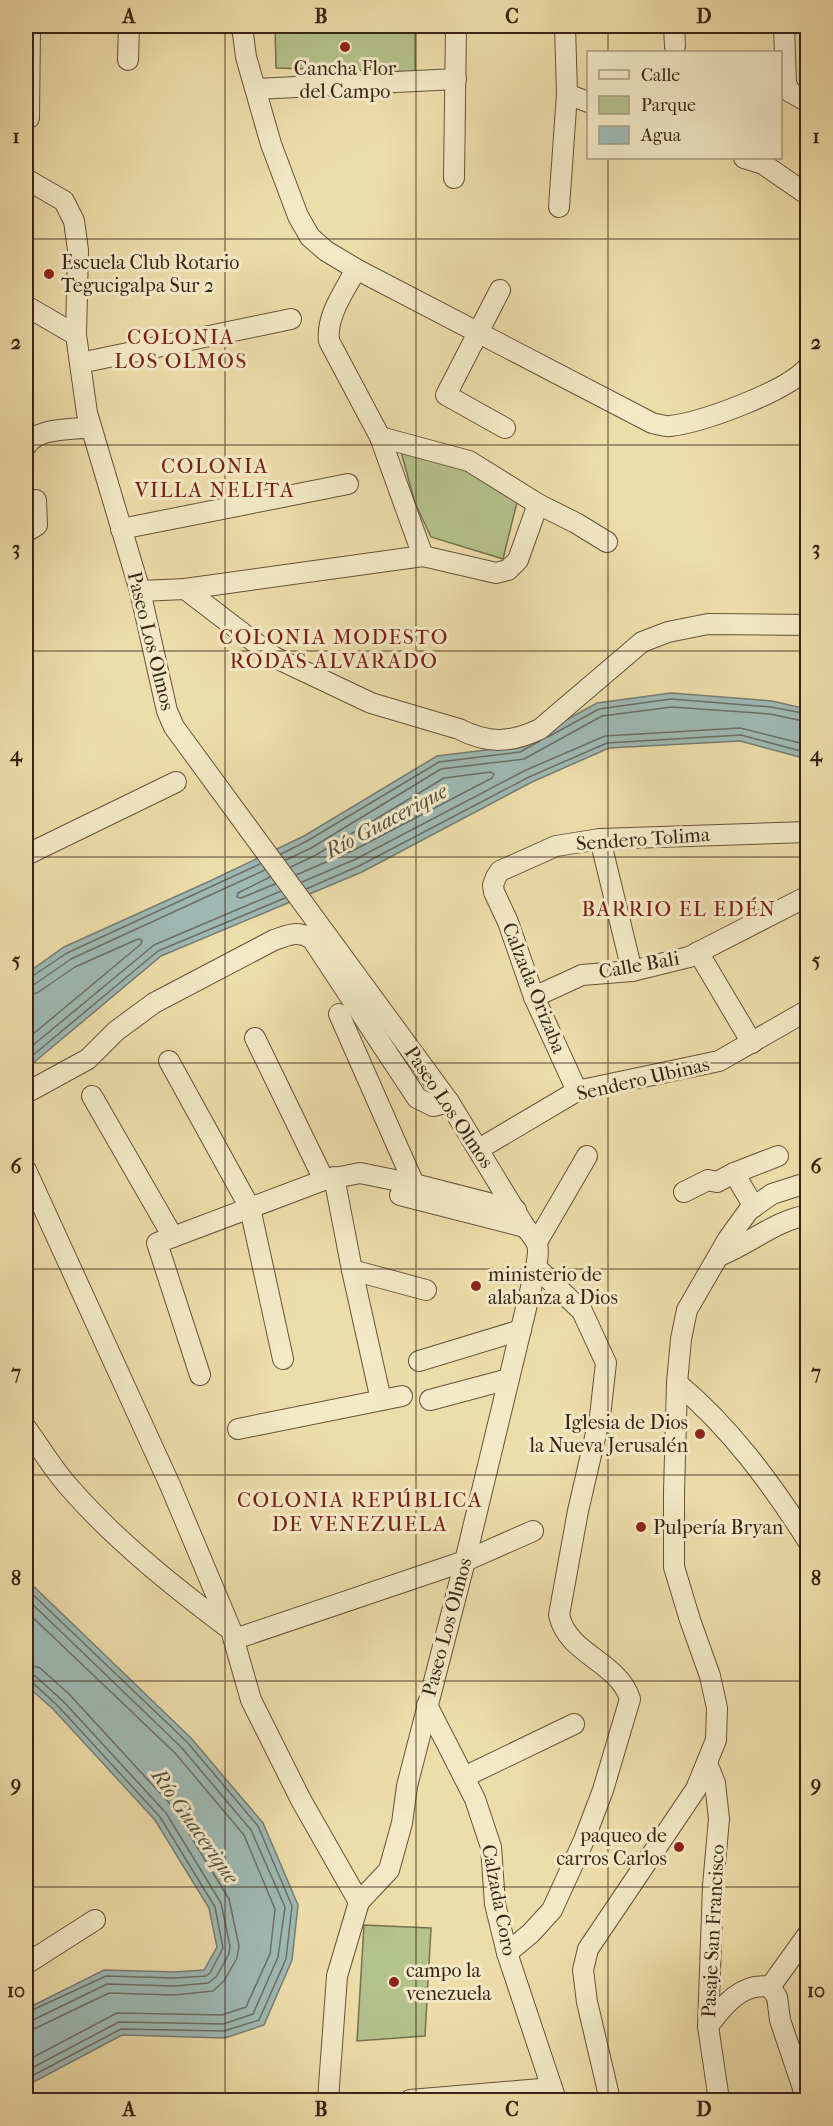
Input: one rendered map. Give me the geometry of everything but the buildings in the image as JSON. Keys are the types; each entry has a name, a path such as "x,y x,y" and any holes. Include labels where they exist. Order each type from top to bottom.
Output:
{"street":[{"path":"29,118 30,26"},
{"path":"128,60 129,26"},
{"path":"242,26 246,57 271,144 298,216 310,237 326,251 356,269 652,423 667,426 682,424 752,402 788,384 807,367"},
{"path":"454,178 456,26"},
{"path":"559,207 567,94 565,26"},
{"path":"674,26 675,46"},
{"path":"784,26 786,83 790,92 807,102"},
{"path":"256,89 456,79"},
{"path":"567,94 587,102"},
{"path":"747,159 763,164 807,195"},
{"name":"Paseo Los Olmos","path":"26,179 64,201 74,221 78,250 76,335 87,413 140,591 167,711 174,728 432,1077 479,1149 514,1220 539,1252 465,1561 407,1786 402,1823 390,1870 359,1902 337,1976 328,2100"},
{"path":"356,269 330,320 327,329 329,341 380,437 423,556"},
{"path":"500,290 446,395 505,429"},
{"path":"26,306 76,335"},
{"path":"80,363 291,319"},
{"path":"26,446 39,434 91,427"},
{"path":"380,437 469,461 537,504 607,542"},
{"path":"121,529 348,484"},
{"path":"26,529 37,525 36,500"},
{"path":"140,591 185,589 423,556 496,573 508,570 518,560 537,504"},
{"path":"185,589 274,657 371,703 459,729 471,735 504,741 521,738 540,729 642,642 668,632 708,624 807,624"},
{"path":"26,855 176,782"},
{"name":"Sendero Tolima","path":"493,885 500,871 556,846 600,839 807,832"},
{"path":"600,839 632,971"},
{"name":"Calzada Orizaba","path":"493,885 534,997 577,1091"},
{"name":"Calle Bali","path":"534,997 582,975 632,971 689,957 807,896"},
{"path":"26,1093 88,1059 116,1030 154,1004 274,940 303,933 312,939 417,1098 433,1106 449,1102"},
{"path":"698,952 752,1043"},
{"name":"Sendero Ubinas","path":"479,1149 577,1091 719,1061 807,1010"},
{"path":"339,1014 412,1191"},
{"path":"255,1038 336,1178 352,1270 381,1400"},
{"path":"169,1060 250,1208 283,1359"},
{"path":"92,1096 173,1237"},
{"path":"200,1375 157,1243 336,1178 412,1191 514,1220 587,1156"},
{"path":"684,1192 708,1180 717,1182 778,1156"},
{"path":"26,1170 170,1485 233,1634 251,1700 301,1800 359,1902"},
{"path":"734,1173 754,1207"},
{"path":"610,2100 583,1970 588,1949 696,1789 716,1740 717,1708 710,1676 674,1567 677,1383 681,1339 687,1310 749,1210 772,1194 807,1185"},
{"path":"719,1256 736,1250 760,1233 784,1221 807,1215"},
{"path":"507,1953 552,1911 592,1820 624,1725 630,1699 626,1687 617,1677 570,1639 562,1627 559,1615 578,1511 600,1416 606,1363 582,1311 536,1268"},
{"path":"352,1270 426,1290"},
{"path":"419,1362 521,1330"},
{"path":"430,1400 509,1379"},
{"path":"677,1383 703,1405 741,1448 786,1507 807,1541"},
{"path":"238,1429 402,1396"},
{"path":"26,1428 68,1486 136,1553 233,1634"},
{"path":"233,1634 465,1561 533,1531"},
{"name":"Calzada Coro","path":"427,1705 475,1798 490,1847 495,1904 507,1953 554,2094"},
{"path":"464,1777 574,1724"},
{"name":"Pasaje San Francisco","path":"706,1763 715,1783 720,1819 713,1886 708,2026 719,2100"},
{"path":"26,1964 95,1920"},
{"path":"770,1987 807,1934"},
{"path":"708,2026 722,2008 738,1994 757,1985 770,1987 777,1997 780,2020 807,2100"},
{"path":"410,2100 554,2094"}],"green space":[{"name":"Cancha Flor del Campo","path":"275,26 415,26 415,72 276,68"},
{"path":"400,448 464,462 519,494 503,559 431,537 415,503"},
{"name":"campo la venezuela","path":"364,1925 431,1928 425,2036 357,2041"}],"water":[{"name":"Río Guacerique","path":"671,693 772,701 807,709 807,759 740,741 609,748 532,782 362,872 161,956 26,1069 26,974 64,947 304,836 437,756 519,746 597,703"},
{"name":"Río Guacerique","path":"26,1579 191,1738 263,1823 298,1905 292,1960 264,2025 225,2038 122,2035 26,2086 26,2009 104,1970 175,1972 204,1970 217,1947 209,1908 155,1820 54,1710 26,1685"}],"place":[{"name":"Cancha Flor del Campo","path":"345,47"},
{"name":"Escuela Club Rotario Tegucigalpa Sur 2","path":"49,274"},
{"name":"ministerio de alabanza a Dios","path":"476,1286"},
{"name":"Iglesia de Dios la Nueva Jerusalén","path":"700,1434"},
{"name":"Pulpería Bryan","path":"641,1527"},
{"name":"paqueo de carros Carlos","path":"679,1847"},
{"name":"campo la venezuela","path":"394,1982"}],"district":[{"name":"COLONIA LOS OLMOS","path":"181,349"},
{"name":"COLONIA VILLA NELITA","path":"215,478"},
{"name":"COLONIA MODESTO RODAS ALVARADO","path":"334,649"},
{"name":"BARRIO EL EDÉN","path":"679,909"},
{"name":"COLONIA REPÚBLICA DE VENEZUELA","path":"360,1512"}]}
